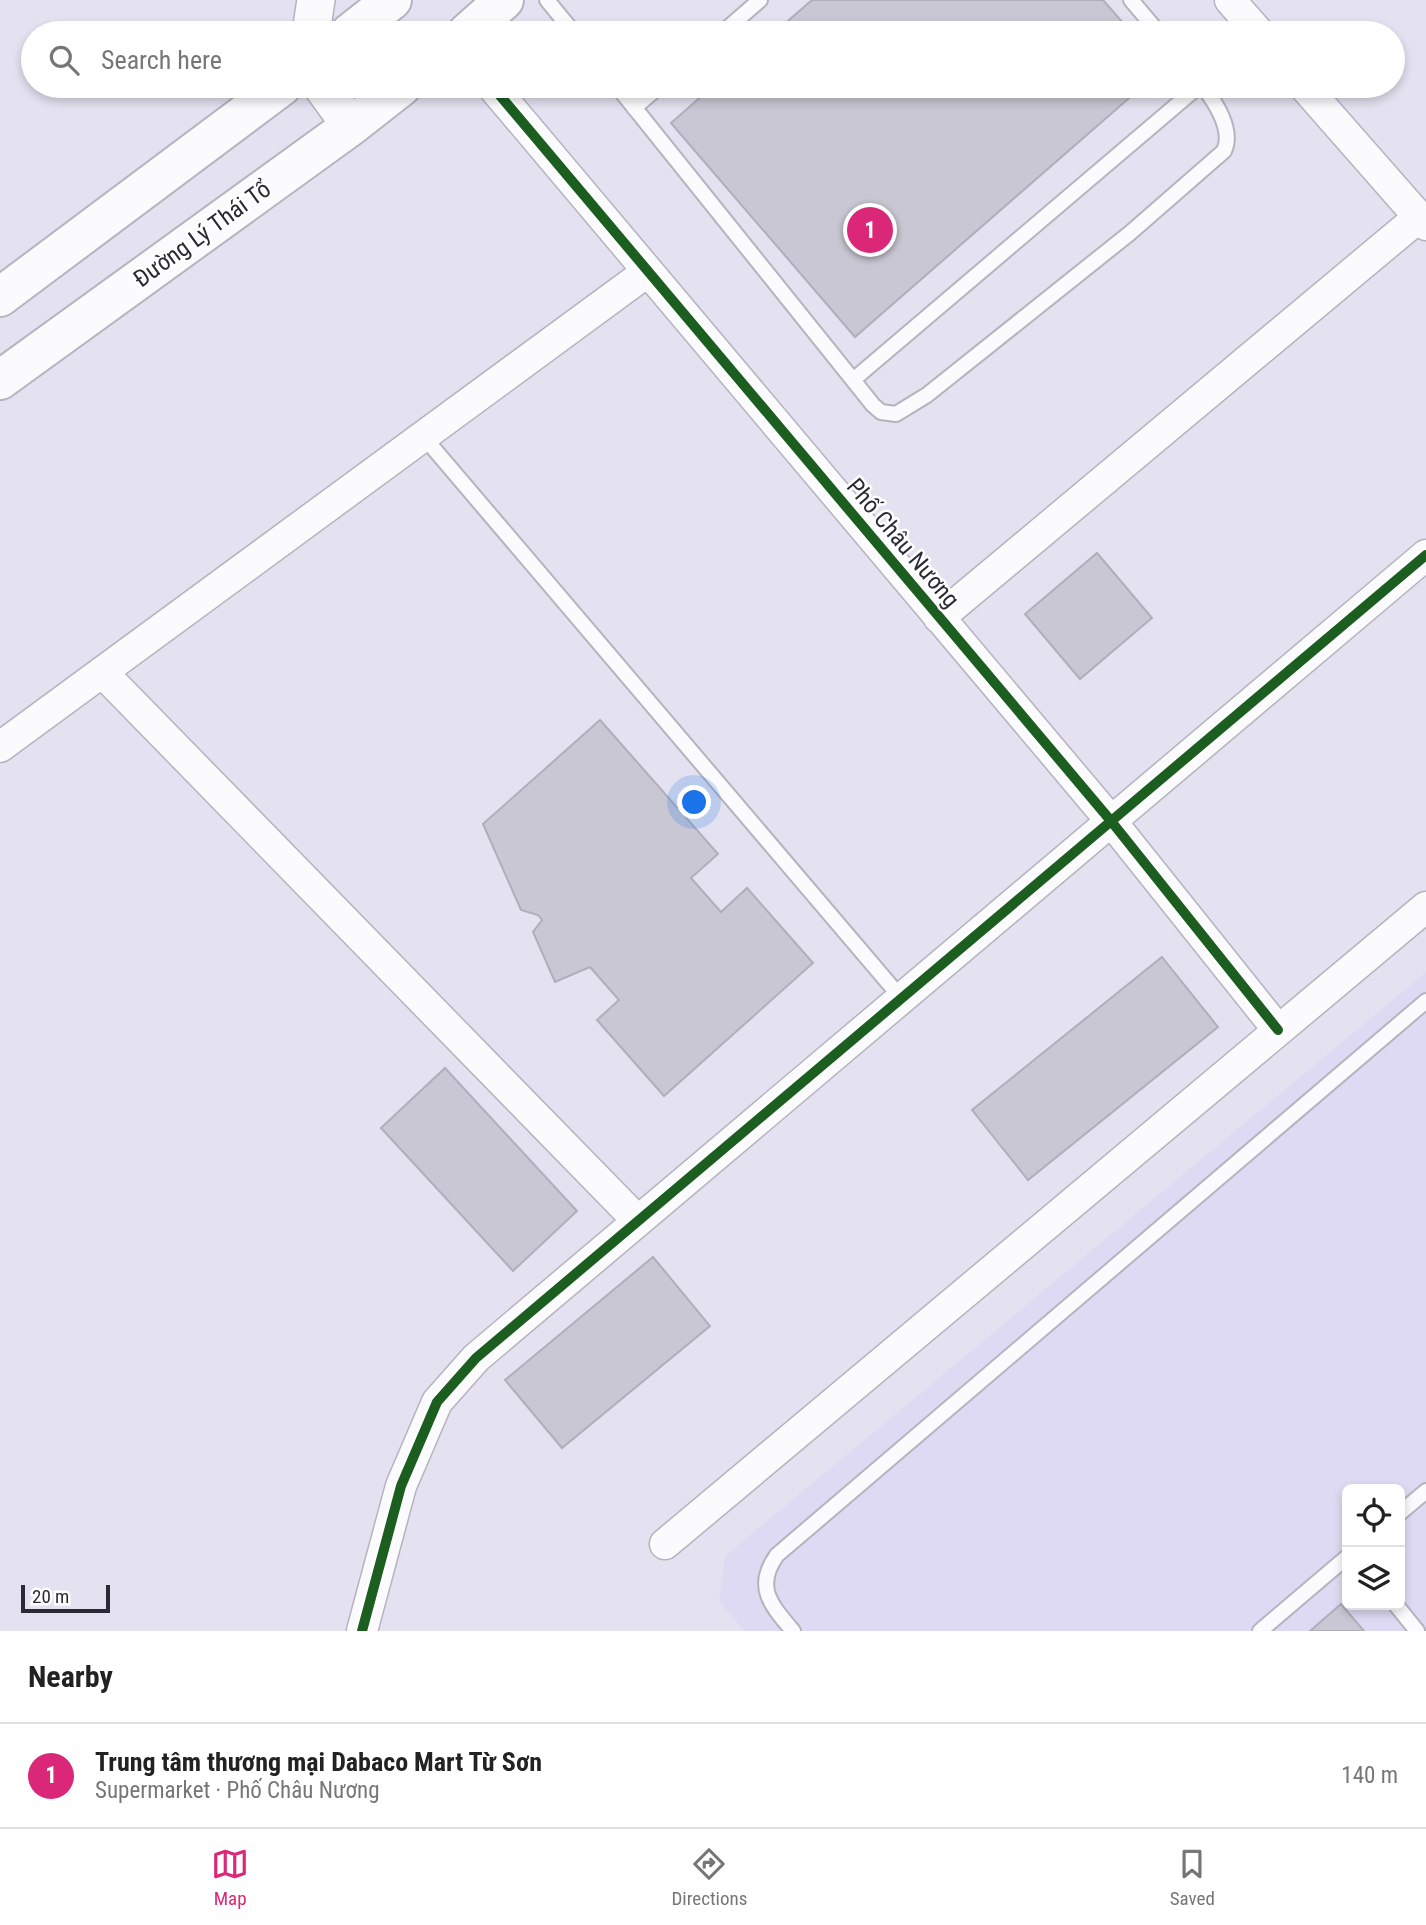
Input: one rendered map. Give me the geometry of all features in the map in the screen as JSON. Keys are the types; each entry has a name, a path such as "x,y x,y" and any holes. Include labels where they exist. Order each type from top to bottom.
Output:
{"main road":[{"path":"365,21 392,0"},
{"path":"480,21 504,0"},
{"path":"0,297 266,98"},
{"name":"Đường Lý Thái Tổ","path":"0,380 387,98"}],"street":[{"path":"313,21 316,0"},
{"path":"1230,0 1248,21"},
{"path":"331,98 351,126"},
{"name":"Phố Châu Nương","path":"502,98 1111,821 1279,1030"},
{"path":"939,618 1422,221 1314,98"},
{"path":"0,747 646,272"},
{"path":"362,1631 401,1486 437,1402 476,1359 1426,555"},
{"path":"102,672 638,1221"},
{"path":"666,1544 1426,907"}],"lane":[{"path":"547,0 564,21"},
{"path":"736,21 761,0"},
{"path":"1130,0 1148,21"},
{"path":"626,98 853,380 881,412 901,413 928,395 1130,233 1224,151 1227,145 1223,122 1218,108 1210,98"},
{"path":"634,108 646,98"},
{"path":"853,380 1187,98"},
{"path":"424,436 902,999"},
{"path":"793,1631 771,1605 767,1593 767,1569 778,1555 1426,1001"},
{"path":"1405,1509 1426,1490"},
{"path":"1261,1631 1342,1561"},
{"path":"1400,1610 1417,1631"}],"shaded area":[{"path":"1426,972 1426,1631 744,1631 719,1601 725,1556"}],"building":[{"path":"812,0 1103,0 1121,21 788,21"},
{"path":"699,98 1129,98 855,337 671,123"},
{"path":"1097,553 1152,618 1080,679 1025,614"},
{"path":"600,720 718,854 691,878 721,912 747,888 813,963 664,1096 597,1020 619,1000 590,967 555,982 533,932 542,920 538,915 521,910 483,824"},
{"path":"1162,957 1218,1027 1028,1180 972,1110"},
{"path":"445,1068 577,1211 513,1271 381,1128"},
{"path":"653,1257 710,1326 562,1448 505,1380"},
{"path":"1341,1604 1342,1610 1346,1610 1364,1631 1310,1631"}],"cycle path":[{"path":"502,98 1111,821 1278,1030"},
{"path":"362,1631 401,1486 437,1402 476,1358 1426,555"}],"place":[{"name":"Trung tâm thương mại Dabaco Mart Từ Sơn","path":"870,230"}]}
